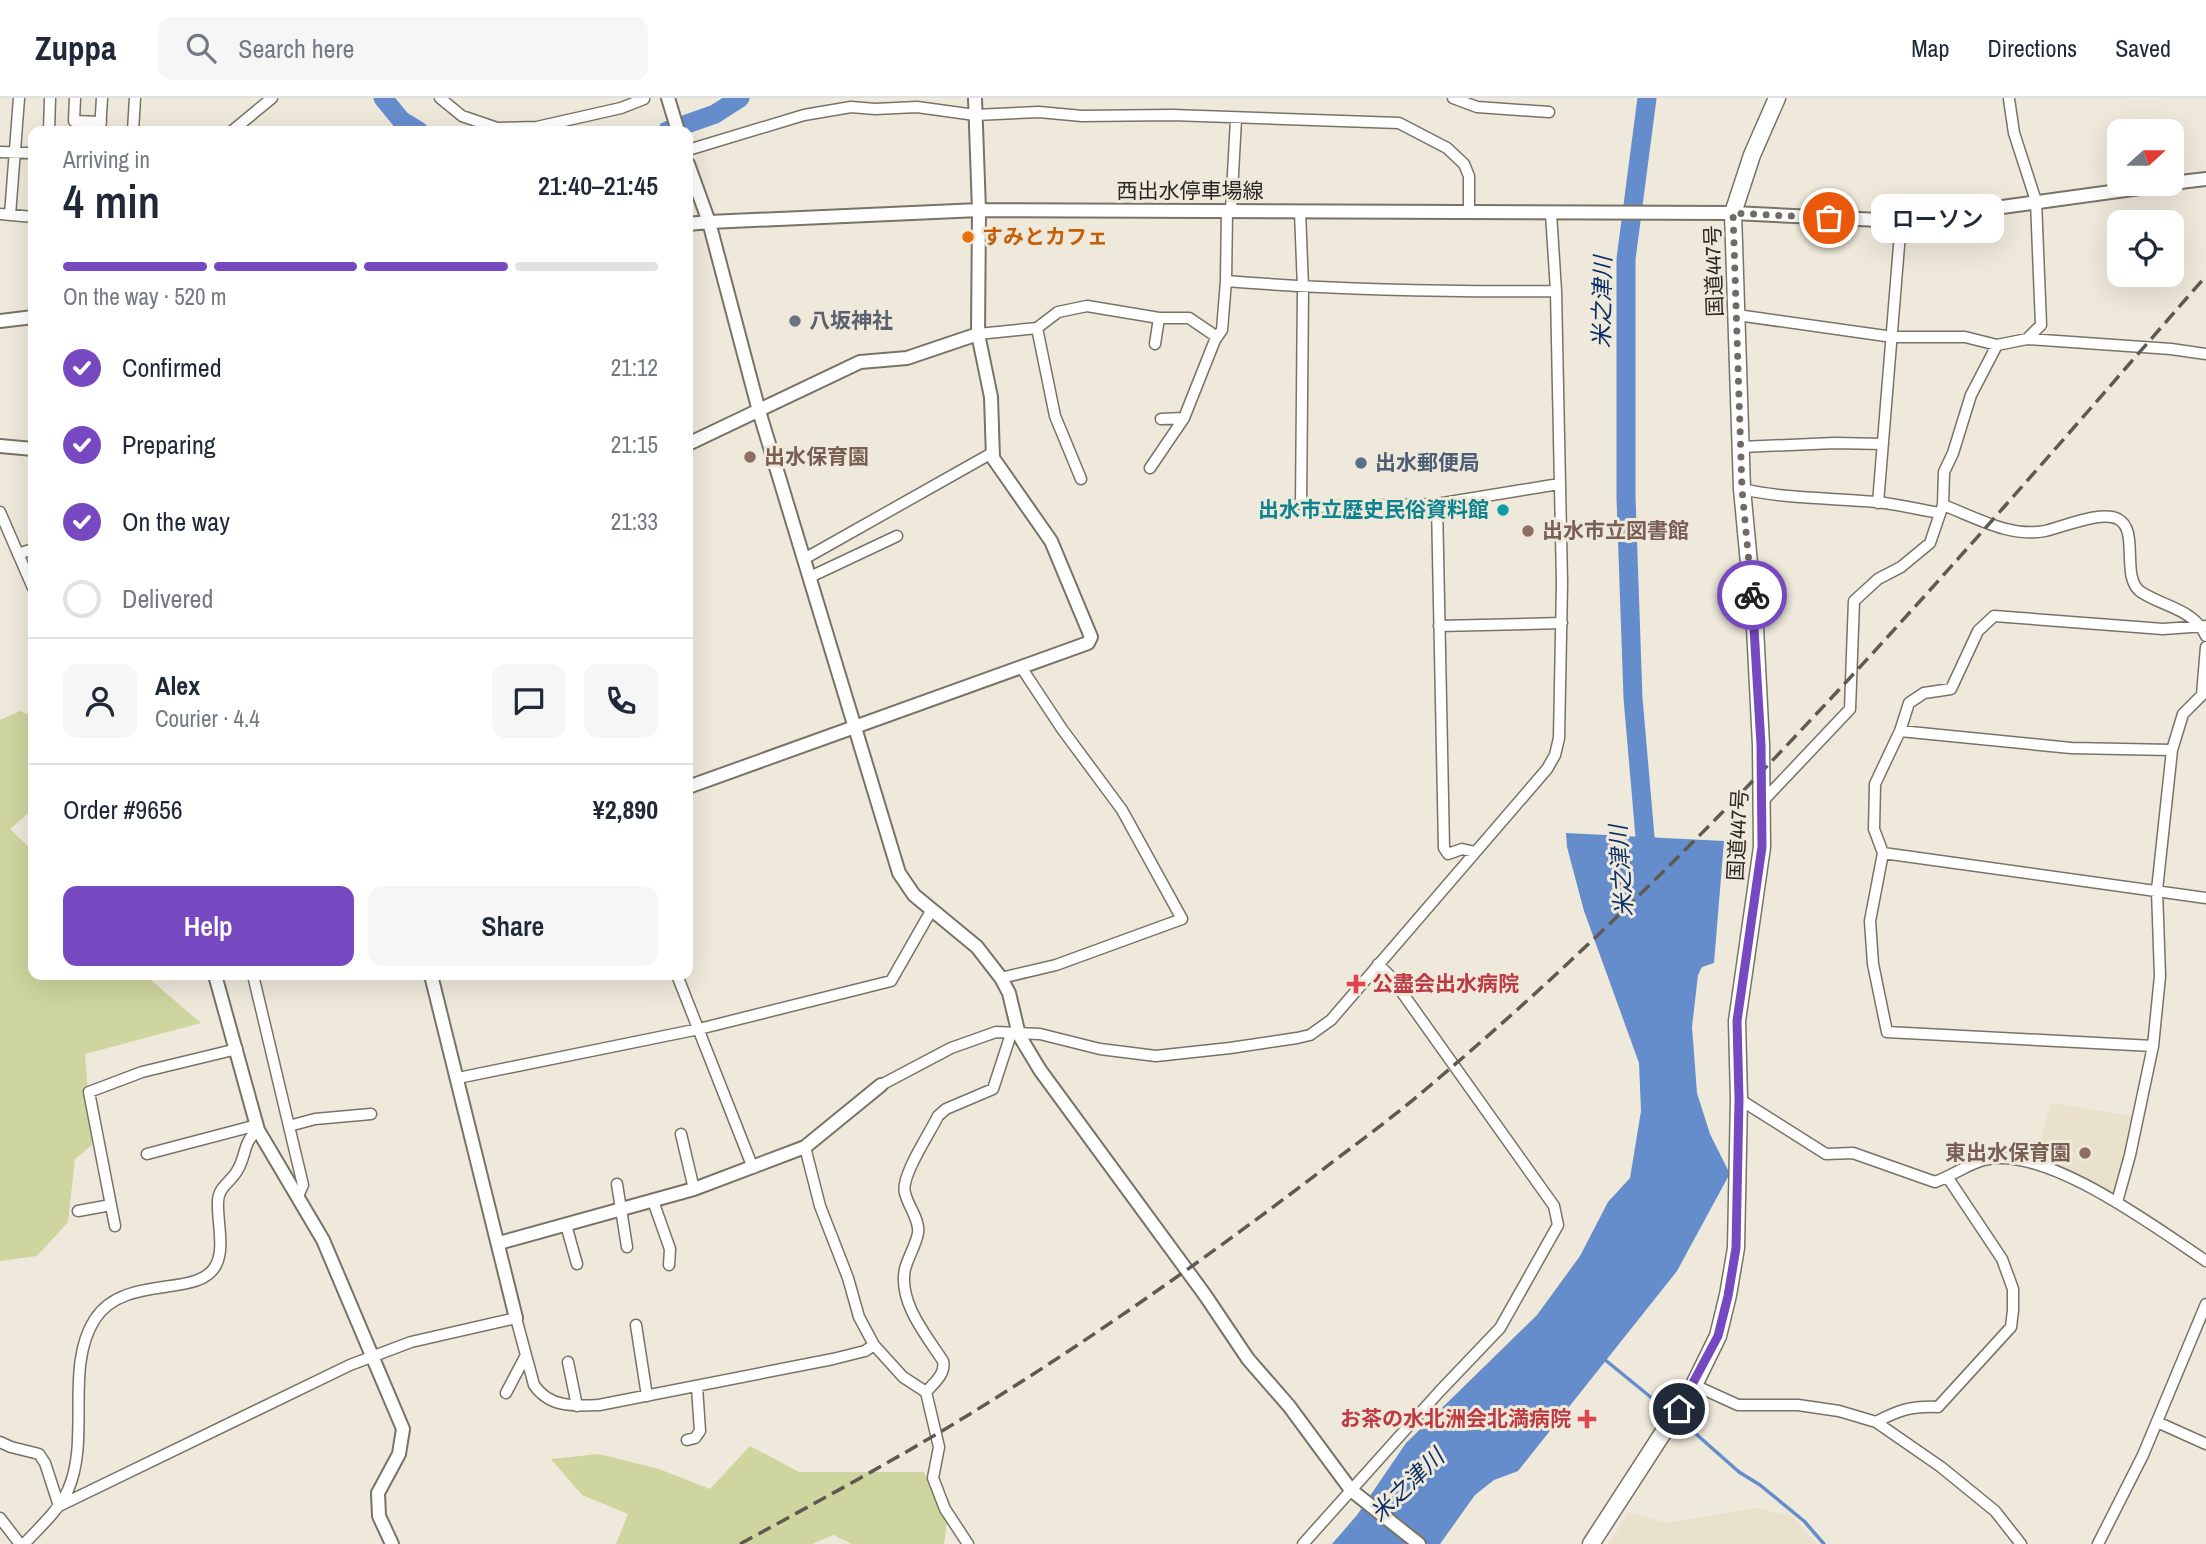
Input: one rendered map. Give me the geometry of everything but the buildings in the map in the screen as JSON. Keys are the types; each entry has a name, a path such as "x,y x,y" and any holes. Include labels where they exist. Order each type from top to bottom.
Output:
{"highway":[{"name":"国道447号","path":"1591,1544 1694,1385 1718,1336 1736,1248 1739,1099 1737,1021 1762,847 1762,802 1755,627 1742,489 1737,315 1726,214 1777,98"}],"street":[{"path":"19,98 15,152 5,214 28,216"},
{"path":"49,126 50,98"},
{"path":"75,98 74,121 100,126 102,98"},
{"path":"133,126 135,98"},
{"path":"238,126 272,98"},
{"path":"440,98 462,116 491,126"},
{"path":"541,126 621,108 642,98 653,98"},
{"path":"668,98 676,126"},
{"path":"693,786 1088,643 1091,637 1051,541 993,458 991,397 978,334 979,210 975,98"},
{"path":"1453,98 1477,107 1549,113"},
{"path":"2009,99 2014,133 2036,201 2041,325 2027,339"},
{"path":"693,148 763,125 851,107 917,107 975,115 1039,112 1082,116 1172,115 1399,123 1447,148 1464,164 1469,176 1469,212"},
{"path":"1150,468 1184,418 1222,330 1236,119"},
{"path":"0,152 28,153"},
{"path":"693,178 709,222 759,411 900,873 914,895 977,947 1001,978 1009,993 1015,1034 1205,1295 1248,1359 1289,1406 1351,1490 1419,1544"},
{"name":"西出水停車場線","path":"2184,182 2206,179"},
{"name":"西出水停車場線","path":"693,224 979,210 1726,214 1901,221 2107,192"},
{"path":"1300,211 1303,288 1301,503 1308,507 1437,504 1559,484"},
{"path":"499,1243 694,1189 805,1147 881,1085 951,1048 996,1032 1040,1034 1100,1049 1156,1056 1297,1038 1310,1035 1331,1020 1547,769 1555,755 1560,713 1562,623 1556,213"},
{"path":"1878,503 1901,221"},
{"path":"1226,281 1303,288 1460,292 1556,291"},
{"path":"693,442 860,362 907,358 978,334 1037,328 1058,312 1087,306 1158,317 1189,318 1217,337"},
{"path":"1737,315 1893,337 1965,337 1997,345 2027,339 2206,354"},
{"path":"1156,344 1158,317"},
{"path":"0,321 28,318"},
{"path":"1037,328 1055,416 1081,479"},
{"path":"1762,802 1850,709 1854,601 1878,579 1930,543 1942,509 1944,472 1953,453 1971,395 1997,345"},
{"path":"1161,419 1184,418"},
{"path":"1741,447 1883,444"},
{"path":"0,446 28,449"},
{"path":"804,559 992,453"},
{"path":"1742,489 1780,496 1942,509 2016,533 2043,531 2105,516 2118,519 2124,524 2130,548 2131,579 2139,591 2189,616 2205,630"},
{"path":"1437,504 1444,848 1448,854 1462,849 1475,852"},
{"path":"0,512 28,577"},
{"path":"810,577 897,536"},
{"path":"18,554 28,551"},
{"path":"2153,1046 1887,1032 1873,964 1870,921 1883,853 1874,829 1875,784 1900,731 1909,703 1924,693 1951,688 1978,631 1994,616 2205,630"},
{"path":"1439,626 1562,623"},
{"path":"2118,1202 2153,1046 2160,976 2157,890 2172,750 2183,714 2202,695 2206,647"},
{"path":"1001,978 1056,965 1182,919 1122,810 1062,729 1021,667"},
{"path":"1900,731 2070,748 2172,750"},
{"path":"1883,853 2206,898"},
{"path":"458,1078 699,1029 891,981 931,911"},
{"path":"1303,1544 1500,1328 1558,1225 1554,1206 1391,976 1378,964"},
{"path":"216,980 258,1128 323,1240 402,1429 399,1454 378,1493 379,1516 392,1544"},
{"path":"254,980 303,1185 298,1196"},
{"path":"432,980 516,1318 534,1385 540,1394 555,1403 599,1405 833,1359 865,1351 874,1345"},
{"path":"679,980 753,1168"},
{"path":"926,1392 942,1374 944,1367 943,1361 916,1320 907,1293 905,1267 918,1232 903,1183 938,1116 993,1089 1015,1034"},
{"path":"115,1226 89,1092 142,1072 237,1049"},
{"path":"1739,1099 1826,1154 1853,1153 1935,1182 1984,1160 2009,1158 2040,1164 2118,1202 2206,1261"},
{"path":"289,1126 315,1119 371,1114"},
{"path":"147,1154 258,1128"},
{"path":"0,1518 22,1544 59,1506 68,1489 77,1455 80,1378 90,1329 103,1309 113,1300 136,1292 181,1286 200,1279 215,1268 219,1257 218,1198 221,1188 237,1171 248,1139 258,1128"},
{"path":"681,1134 694,1189"},
{"path":"805,1147 820,1206 848,1278 859,1317 874,1345 903,1377 926,1392 939,1447 933,1478 945,1509 968,1544"},
{"path":"1876,1422 1901,1409 1917,1406 1938,1407 2011,1327 2013,1289 2002,1259 1948,1178"},
{"path":"617,1184 627,1247"},
{"path":"653,1201 670,1249 669,1265"},
{"path":"78,1211 111,1205"},
{"path":"566,1225 577,1264"},
{"path":"2098,1544 2143,1455 2206,1304"},
{"path":"59,1506 350,1365 411,1342 516,1318"},
{"path":"636,1325 647,1396"},
{"path":"506,1394 526,1355"},
{"path":"568,1362 577,1406"},
{"path":"1694,1385 1738,1405 1798,1405 1839,1411 1876,1422 1941,1467 1995,1511 2021,1544"},
{"path":"687,1440 695,1438 700,1432 697,1387"},
{"path":"2157,1422 2206,1444"},
{"path":"0,1442 39,1454 45,1463 59,1506"}],"shaded area":[{"name":"東出水保育園","path":"2051,1103 2136,1117 2116,1194 2041,1159 2041,1139"},
{"path":"1757,1508 1792,1516 1817,1544 1608,1544 1629,1512 1666,1523"}],"green space":[{"path":"20,711 28,715 28,813 10,829 28,846 28,980 151,980 201,1023 85,1054 92,1145 75,1159 68,1222 37,1256 0,1261 0,720"},
{"path":"750,1446 799,1472 924,1472 947,1522 944,1544 852,1544 833,1535 812,1544 616,1544 628,1514 582,1495 551,1459 599,1454 659,1469 710,1489"}],"water":[{"path":"1566,833 1724,841 1714,963 1702,967 1698,975 1692,1027 1697,1093 1710,1134 1728,1170 1728,1177 1677,1271 1518,1471 1494,1480 1475,1495 1440,1544 1332,1544 1357,1515 1406,1443 1537,1315 1580,1256 1608,1202 1630,1178 1641,1111 1639,1063 1584,911 1567,847"}],"waterway":[{"path":"383,98 401,120 411,126"},
{"path":"681,126 715,114 740,98"},
{"name":"米之津川","path":"1647,98 1626,259 1626,497 1633,698 1647,860"},
{"path":"1604,1359 1669,1412"},
{"path":"1678,1418 1739,1472 1760,1485 1804,1521 1824,1544"}],"railway":[{"path":"740,1544 913,1448 1059,1357 1232,1237 1426,1089 1532,996 1635,900 1734,800 1927,594 2206,276"}],"way so far":[{"path":"1752,595 1742,489 1733,213 1829,218"}],"place":[{"name":"ローソン","path":"1829,218"},
{"name":"すみとカフェ","path":"968,237"},
{"name":"八坂神社","path":"795,321"},
{"name":"出水保育園","path":"750,457"},
{"name":"出水郵便局","path":"1361,463"},
{"name":"出水市立歴史民俗資料館","path":"1503,510"},
{"name":"出水市立図書館","path":"1528,531"},
{"name":"公盡会出水病院","path":"1356,984"},
{"name":"東出水保育園","path":"2085,1153"},
{"name":"お茶の水北洲会北満病院","path":"1587,1419"}],"route":[{"path":"1679,1409 1718,1336 1736,1248 1739,1099 1737,1021 1762,847 1761,745 1752,595"}]}
